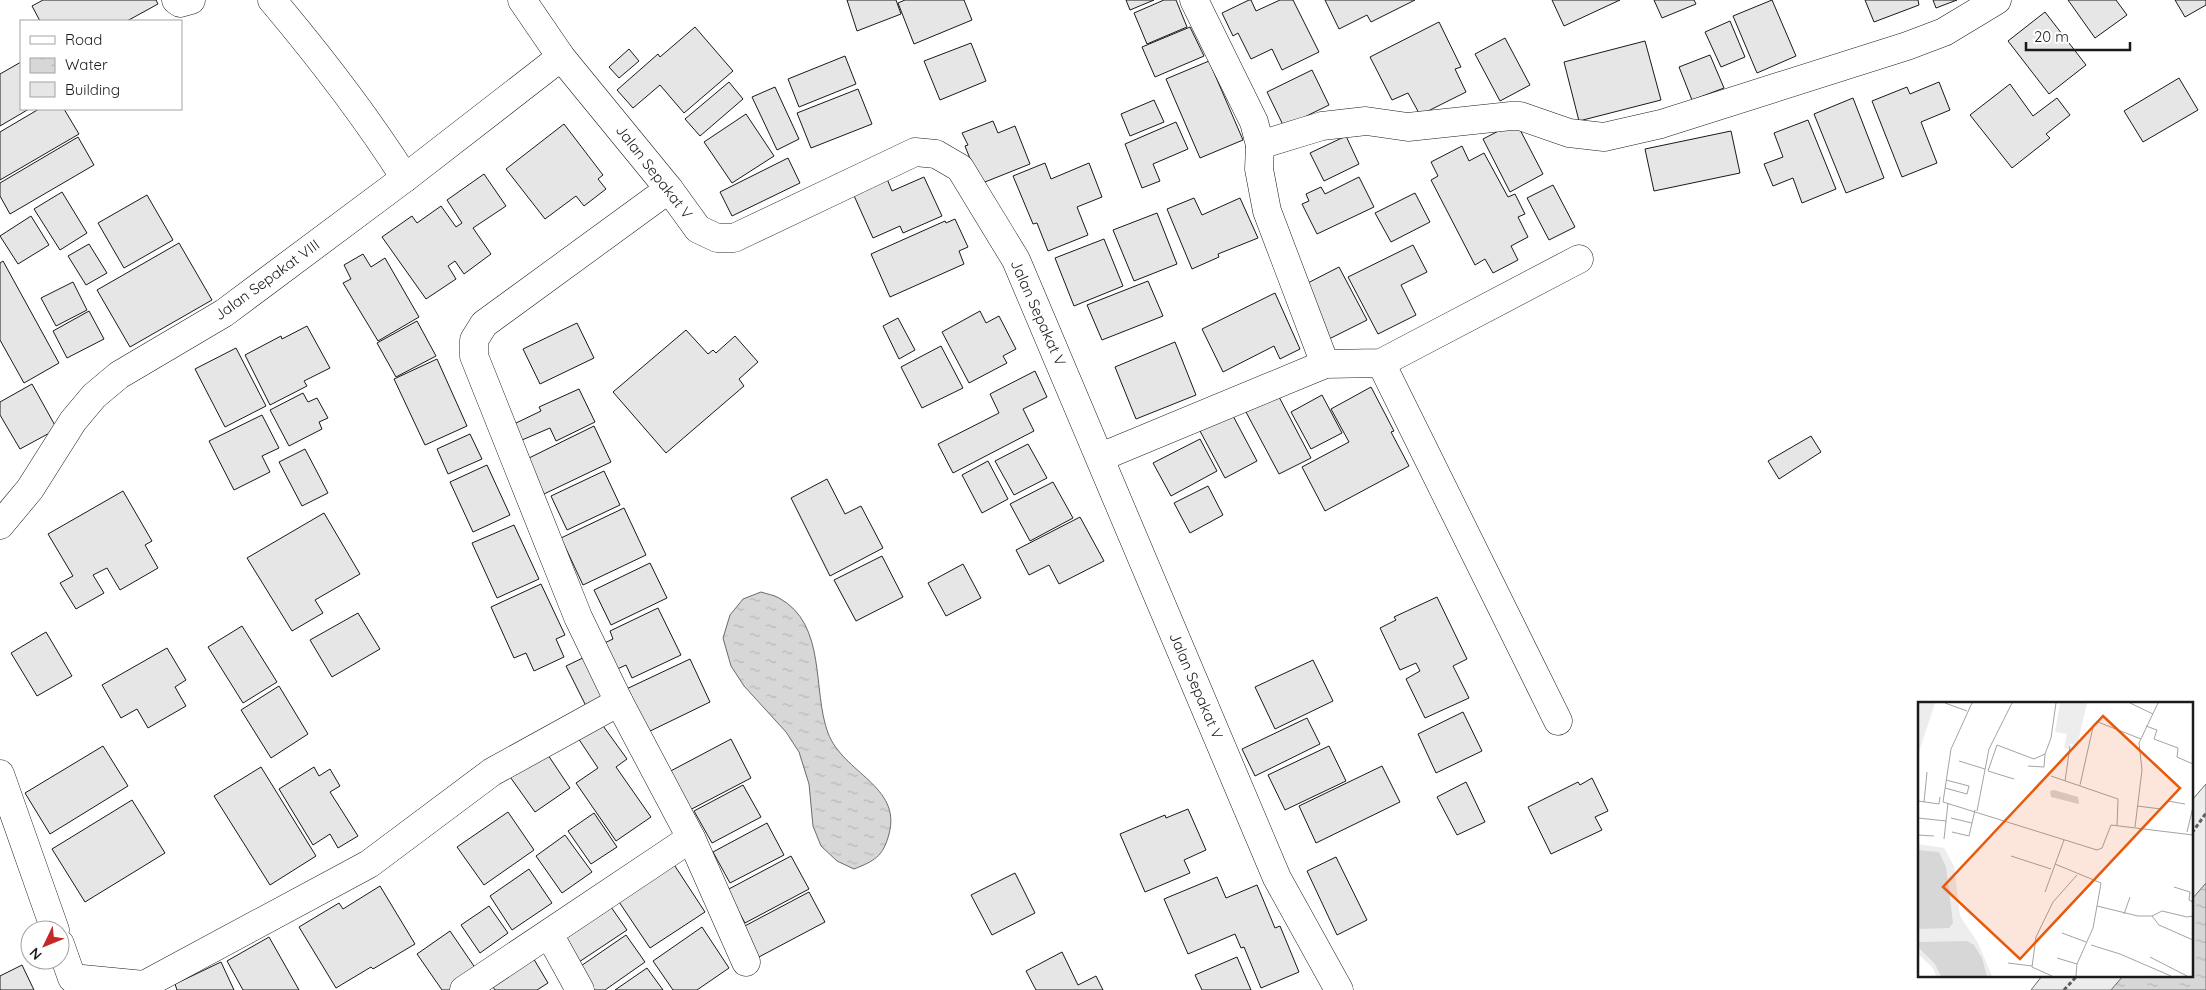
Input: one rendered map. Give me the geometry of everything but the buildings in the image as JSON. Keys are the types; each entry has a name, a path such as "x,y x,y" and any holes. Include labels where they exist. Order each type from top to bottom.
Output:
{"street":[{"path":"176,0 180,3 191,0"},
{"path":"272,0 377,134 405,178"},
{"name":"Jalan Sepakat V","path":"522,0 561,57 669,189 698,229 717,238 734,238 915,152 936,154 960,168 1016,260 1278,878 1339,990"},
{"path":"1194,0 1254,122 1260,145 1260,178 1267,211 1325,364"},
{"path":"1260,145 1322,126 1366,121 1408,127 1511,116 1520,116 1570,132 1604,137 1661,124 1907,46 1944,32 1997,0"},
{"name":"Jalan Sepakat VIII","path":"0,525 30,489 73,421 94,396 119,375 224,313 405,178 561,57"},
{"path":"669,189 484,324 474,340 474,356 487,393 578,617 619,702 691,838 746,962"},
{"path":"1101,458 1325,364 1382,363 1579,259"},
{"path":"1382,363 1558,721"},
{"path":"69,970 72,978 144,985 369,864 492,772 619,702"},
{"path":"0,774 51,920"},
{"path":"464,990 691,838"},
{"path":"549,934 580,990"}],"path":[{"path":"2194,830 2206,813"},
{"path":"2064,990 2075,978"}],"shaded area":[{"path":"2206,784 2206,990 2031,990 2040,978 2194,978 2194,798"}],"water":[{"path":"761,592 779,598 794,610 805,624 816,659 823,716 828,733 835,747 869,780 887,804 891,818 889,834 884,848 877,857 854,869 837,861 821,846 813,826 809,784 799,752 786,732 744,686 731,666 723,638 730,615 743,599"},
{"path":"2206,883 2206,990 2111,990 2121,978 2194,978 2194,897"}]}
